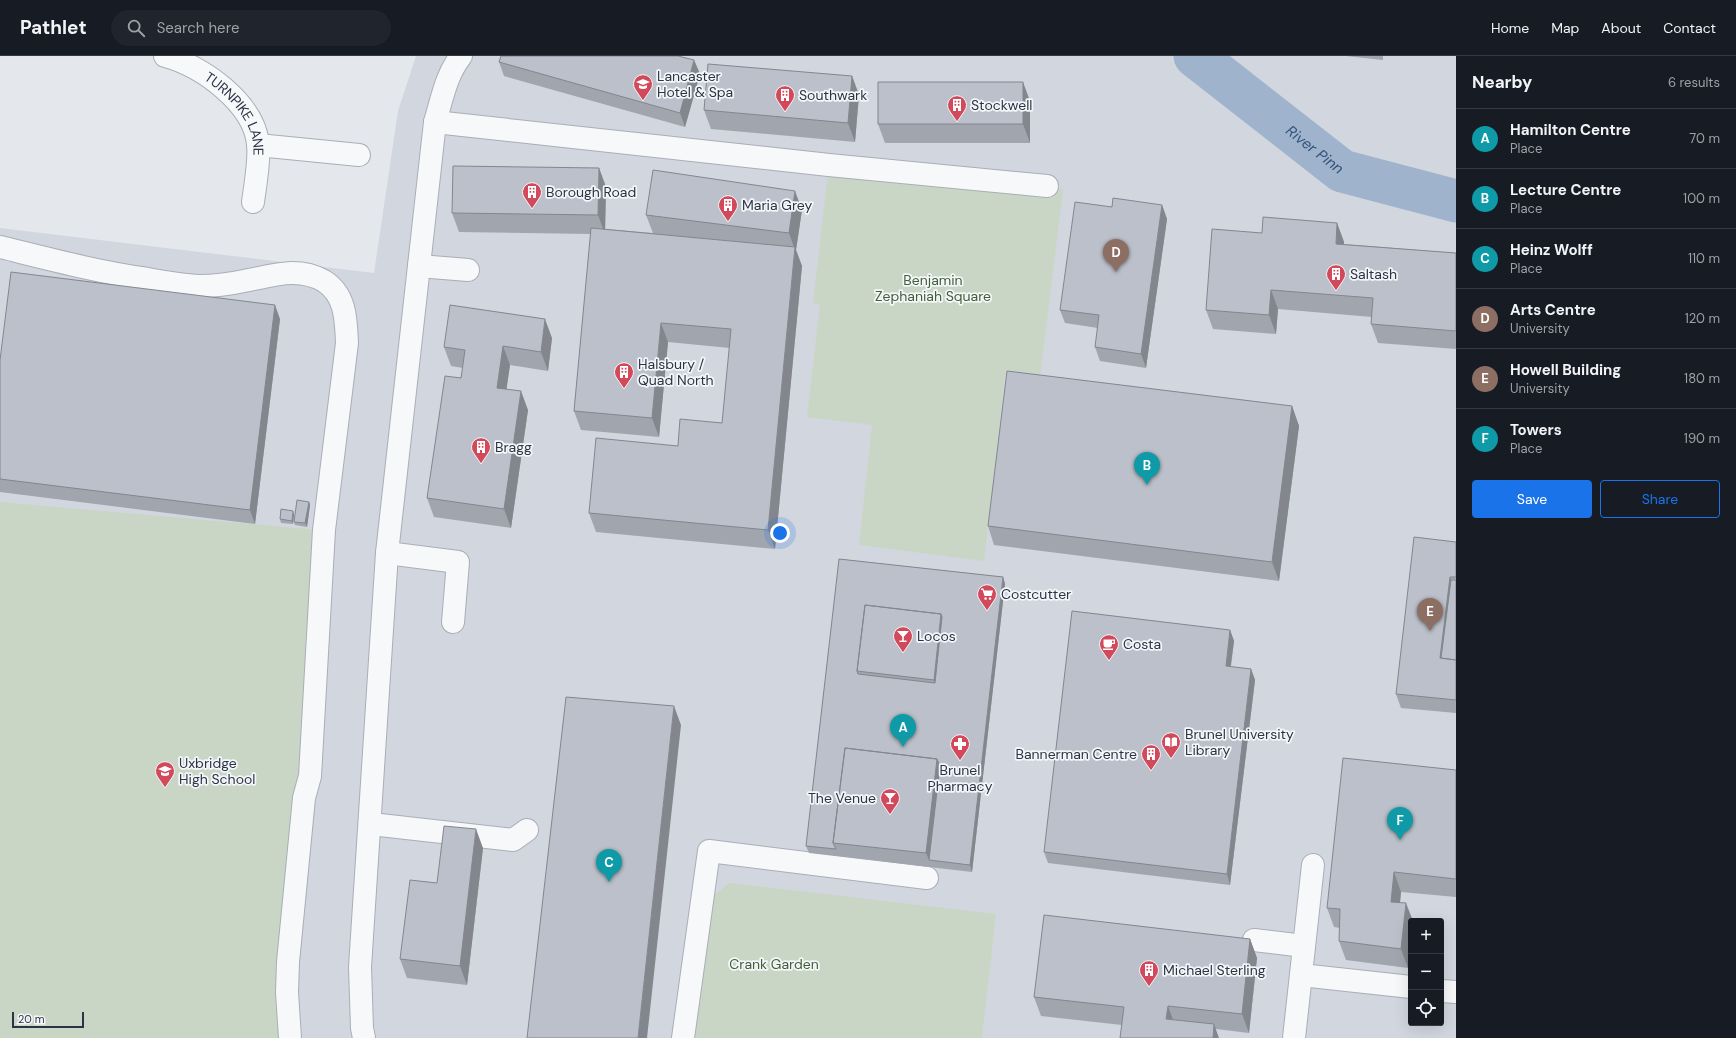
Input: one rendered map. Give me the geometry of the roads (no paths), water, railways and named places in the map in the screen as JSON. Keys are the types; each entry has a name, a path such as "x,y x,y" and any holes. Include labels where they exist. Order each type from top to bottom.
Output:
{"street":[{"name":"TURNPIKE LANE","path":"165,56 194,67 212,79 228,92 242,108 254,126 258,145 253,202"},
{"path":"364,1038 362,1028 360,967 371,824 387,553 435,122 447,81 461,56"},
{"path":"435,122 829,165 1048,186"},
{"path":"258,145 360,155"},
{"path":"0,247 105,273 200,286 244,281 291,272 308,274 325,282 339,295 346,316 346,343 324,530 310,776 304,798 288,962 287,992 290,1038"},
{"path":"419,266 468,270"},
{"path":"387,553 458,562 453,622"},
{"path":"371,824 513,840 527,830"},
{"path":"683,1038 709,851 926,878"},
{"path":"1294,1038 1313,865"},
{"path":"1254,940 1304,946"},
{"path":"1301,975 1408,987"},
{"path":"1444,991 1456,992"}],"waterway":[{"name":"River Pinn","path":"1195,56 1342,171 1456,201"}],"place":[{"name":"Lancaster Hotel & Spa","path":"643,101"},
{"name":"Southwark","path":"785,112"},
{"name":"Stockwell","path":"957,122"},
{"name":"Borough Road","path":"532,209"},
{"name":"Maria Grey","path":"728,222"},
{"name":"Arts Centre","path":"1116,272"},
{"name":"Saltash","path":"1336,291"},
{"name":"Halsbury / Quad North","path":"624,389"},
{"name":"Bragg","path":"481,464"},
{"name":"Lecture Centre","path":"1147,485"},
{"name":"Costcutter","path":"987,611"},
{"name":"Howell Building","path":"1430,631"},
{"name":"Locos","path":"903,653"},
{"name":"Costa","path":"1109,661"},
{"name":"Hamilton Centre","path":"903,747"},
{"name":"Brunel University Library","path":"1171,759"},
{"name":"Brunel Pharmacy","path":"960,761"},
{"name":"Bannerman Centre","path":"1151,771"},
{"name":"Uxbridge High School","path":"165,788"},
{"name":"The Venue","path":"890,815"},
{"name":"Towers","path":"1400,840"},
{"name":"Heinz Wolff","path":"609,882"},
{"name":"Michael Sterling","path":"1149,987"}],"park label":[{"name":"Benjamin Zephaniah Square","path":"933,288"},
{"name":"Crank Garden","path":"774,964"}]}
